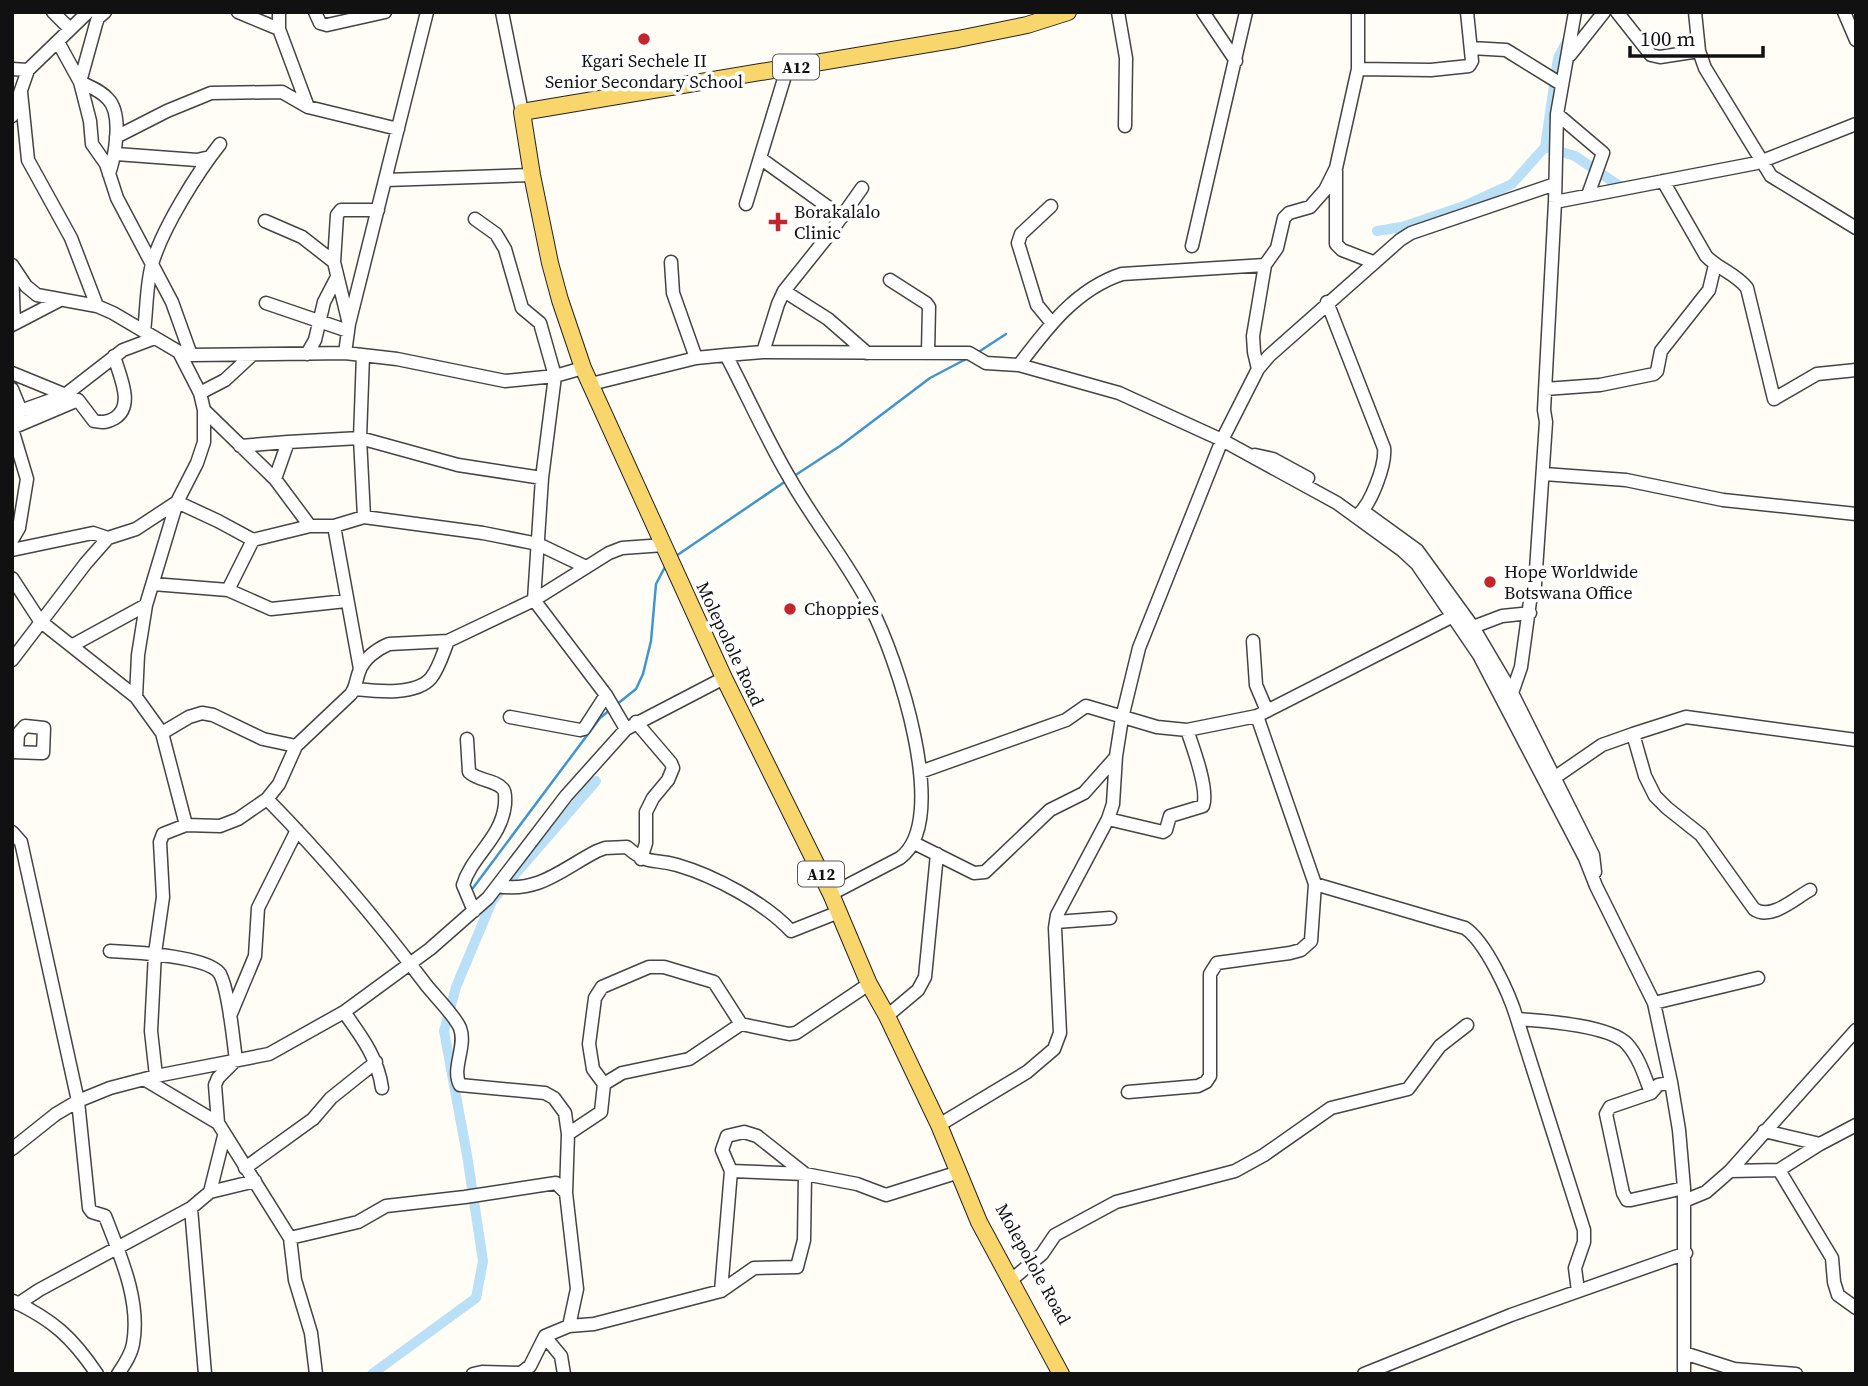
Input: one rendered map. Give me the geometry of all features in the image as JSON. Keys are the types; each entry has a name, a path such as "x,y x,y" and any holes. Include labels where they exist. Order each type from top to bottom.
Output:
{"main road":[{"name":"A12","path":"522,112 982,34 1027,25 1068,12"},
{"name":"Molepolole Road","path":"522,112 531,175 560,300 583,368 724,678 831,894 869,984 939,1125 979,1222 1061,1374"},
{"name":"Molepolole Road","path":"959,1172 1073,1374"}],"street":[{"path":"53,12 71,29"},
{"path":"12,116 28,70 88,12"},
{"path":"80,82 98,18 105,12"},
{"path":"238,12 279,29"},
{"path":"279,12 279,29 308,107"},
{"path":"316,12 320,23 327,25 385,12"},
{"path":"345,353 427,12"},
{"path":"502,12 522,112"},
{"path":"1118,12 1126,67 1125,126"},
{"path":"1203,12 1236,61"},
{"path":"1192,246 1246,12"},
{"path":"1258,369 1253,336 1265,265 1277,248 1284,218 1289,213 1310,207 1325,190 1336,167 1359,69 1359,12"},
{"path":"1538,490 1544,474 1544,410 1555,202 1556,114 1575,12"},
{"path":"1568,58 1604,12"},
{"path":"1617,12 1651,55 1660,57 1699,51"},
{"path":"1695,12 1699,51 1705,68 1771,176 1856,228"},
{"path":"1844,12 1856,40"},
{"path":"1359,69 1431,70 1466,67 1472,61 1469,13"},
{"path":"58,42 80,82 90,121 92,144 176,311 185,354 201,393 204,410 204,442 197,463 177,502 146,605 138,655 136,697"},
{"path":"1471,48 1506,50 1561,85"},
{"path":"12,69 28,70"},
{"path":"746,204 788,69"},
{"path":"80,82 97,89 111,101 115,117 116,154 109,174"},
{"path":"21,92 28,160 71,237 97,306"},
{"path":"116,137 211,93 282,92 308,107 398,129"},
{"path":"1556,114 1603,153 1588,195"},
{"path":"1555,202 1763,161 1856,124"},
{"path":"150,335 152,262 171,222 220,144"},
{"path":"116,154 197,160 210,157"},
{"path":"760,158 842,218"},
{"path":"1336,167 1336,244 1342,250 1373,262"},
{"path":"386,180 531,175"},
{"path":"1663,181 1706,256 1715,265 1735,275 1747,288 1774,399 1817,374 1856,370"},
{"path":"939,1125 1027,1072 1054,1049 1060,1033 1056,922 1059,909 1108,819 1122,718 1144,631 1222,440 1258,369 1327,302 1411,233 1555,184"},
{"path":"763,352 784,291 842,218 862,188"},
{"path":"1051,206 1021,234 1018,243 1037,304 1051,322"},
{"path":"349,328 334,262 338,212 378,211"},
{"path":"475,219 496,234 505,249 522,308 540,323 555,376 542,478 534,600 606,695 673,768 646,812 646,843 641,859"},
{"path":"265,221 302,237 334,262"},
{"path":"671,262 673,293 696,358"},
{"path":"12,265 13,324 60,300"},
{"path":"12,265 31,292 43,298 97,306 185,354 345,353 397,359 505,381 555,376 583,368"},
{"path":"1019,365 1051,322 1096,285 1122,274 1265,265"},
{"path":"1545,389 1600,385 1654,374 1661,351 1709,290 1715,265"},
{"path":"307,354 315,340 324,302 337,277"},
{"path":"890,280 929,307 928,352"},
{"path":"784,291 828,319 867,353"},
{"path":"1327,302 1384,448 1384,462 1360,513"},
{"path":"266,303 349,328"},
{"path":"17,413 65,395 114,356 150,335"},
{"path":"591,384 696,358 726,355 763,352 928,352 969,354 986,363 1019,365 1119,393 1247,454 1273,459 1345,498 1360,513 1417,550 1508,696"},
{"path":"201,393 225,380 252,355"},
{"path":"363,355 360,438 364,517"},
{"path":"726,355 792,482 872,610 905,692 920,772 921,820 914,842 900,858 831,894"},
{"path":"12,373 78,400 94,421 108,422 122,413 126,398 114,356"},
{"path":"12,389 17,413 12,428 27,479 19,528 12,540"},
{"path":"12,428 78,400"},
{"path":"204,410 275,479 310,526"},
{"path":"1508,696 1521,667 1530,613 1540,422 1544,410"},
{"path":"204,442 223,430"},
{"path":"240,446 360,438 458,465 542,478"},
{"path":"275,479 288,442"},
{"path":"1544,474 1626,480 1734,501 1856,514"},
{"path":"177,502 253,540 310,526 334,526 364,517 483,533 538,544 586,567"},
{"path":"12,660 40,621 108,538 136,529 177,502"},
{"path":"334,526 360,669"},
{"path":"12,550 93,533 108,538"},
{"path":"228,590 253,540"},
{"path":"150,1077 155,953 163,897 161,838 166,833 186,825 220,826 238,819 267,800 279,783 296,746 355,689 360,669 374,652 388,644 448,641 534,600 622,548 664,545"},
{"path":"12,578 40,621 136,697 162,733 186,825"},
{"path":"153,584 228,590 271,609 346,601"},
{"path":"73,645 146,605"},
{"path":"1473,627 1502,616 1530,613"},
{"path":"1458,614 1473,627 1508,696 1549,779 1596,886 1654,1003 1679,1130 1686,1253 1684,1374"},
{"path":"920,772 1066,720 1086,706 1157,727 1187,730 1262,714 1458,614"},
{"path":"355,689 389,692 428,682 448,641"},
{"path":"1128,1092 1198,1086 1206,1082 1212,1068 1210,974 1213,967 1221,961 1301,950 1308,945 1313,933 1315,884 1262,714 1256,685 1253,641"},
{"path":"12,1149 56,1114 78,1101 110,1088 150,1077 276,1051 344,1012 430,949 488,898 566,796 631,725 724,678"},
{"path":"510,717 580,730 584,729 606,695"},
{"path":"162,733 196,713 208,713 255,736 296,746"},
{"path":"1549,779 1602,745 1686,717 1856,740"},
{"path":"1108,819 1163,832 1170,816 1203,806 1204,789 1187,730"},
{"path":"1633,734 1645,776 1655,796 1700,835 1754,909 1760,913 1770,913 1810,890"},
{"path":"467,739 469,772 475,778 501,786 505,800 498,831 468,872 463,886 474,911"},
{"path":"914,842 975,873 985,872 1050,810 1084,793 1116,757"},
{"path":"267,800 297,830 410,963 460,1027 461,1047 457,1080 460,1086 545,1093 554,1098 565,1113 568,1134 566,1194 577,1289 569,1326"},
{"path":"230,1016 256,956 258,908 297,830"},
{"path":"12,832 21,842 78,1101 89,1208 92,1212 105,1216 118,1249 134,1307 134,1342 118,1374"},
{"path":"498,886 511,889 543,883 570,865 605,849 627,847 641,859 676,864 743,894 781,920 791,931 839,912"},
{"path":"887,1016 918,990 925,977 937,854"},
{"path":"1315,884 1465,928 1471,932 1504,983 1584,1230 1584,1242 1575,1268 1578,1291"},
{"path":"1056,922 1110,918"},
{"path":"110,951 155,953 215,968 221,976 236,1060"},
{"path":"568,1134 601,1112 604,1084 593,1069 589,1044 595,998 602,987 649,967 664,967 714,982 741,1024 796,1034 869,984"},
{"path":"1654,1003 1758,978"},
{"path":"344,1012 368,1045 376,1062 382,1088"},
{"path":"1517,1019 1584,1027 1618,1037 1631,1049 1651,1093"},
{"path":"604,1084 622,1073 689,1059 741,1024"},
{"path":"1016,1276 1042,1254 1055,1235 1116,1202 1235,1171 1264,1155 1331,1108 1408,1089 1440,1046 1467,1025"},
{"path":"1671,1082 1658,1085 1651,1093 1610,1107 1606,1114 1623,1193 1628,1200 1706,1192 1730,1171 1856,1030"},
{"path":"236,1060 218,1078 215,1086 218,1123 290,1238 295,1280 311,1333 316,1374"},
{"path":"244,1168 313,1119 331,1098 376,1062"},
{"path":"150,1077 218,1123"},
{"path":"1730,1171 1779,1170 1856,1125"},
{"path":"1764,1131 1820,1144"},
{"path":"721,1291 731,1171 723,1154 722,1145 727,1136 744,1132 757,1136 804,1174"},
{"path":"210,1192 224,1136"},
{"path":"1779,1170 1832,1258 1838,1295 1856,1308"},
{"path":"731,1171 804,1174 857,1184 886,1195 959,1172"},
{"path":"473,1374 521,1373 530,1366 546,1338 569,1326 594,1324 721,1291 754,1268 797,1267 804,1240 804,1174"},
{"path":"15,1302 191,1208 210,1192 254,1181"},
{"path":"290,1238 358,1222 386,1206 556,1183 566,1194"},
{"path":"191,1208 205,1374"},
{"path":"1364,1374 1578,1291 1686,1253"},
{"path":"15,1302 57,1325 81,1350 97,1374"},
{"path":"546,1338 561,1356 564,1374"},
{"path":"1684,1353 1734,1369 1796,1374"}],"waterway":[{"path":"1377,231 1402,227 1464,206 1512,184 1545,147 1558,58 1568,39"},
{"path":"1545,147 1575,156 1621,187 1627,187"},
{"path":"977,353 1006,334"},
{"path":"794,476 840,446 930,378 968,358"},
{"path":"676,556 786,481"},
{"path":"616,705 636,689 643,674 651,641 656,584 666,565"},
{"path":"473,888 600,718 611,709"},
{"path":"372,1374 476,1298 483,1261 444,1031 456,987 492,901 596,781"}],"place":[{"name":"Kgari Sechele II Senior Secondary School","path":"644,39"},
{"name":"Borakalalo Clinic","path":"778,222"},
{"name":"Hope Worldwide Botswana Office","path":"1490,582"},
{"name":"Choppies","path":"790,609"}]}
